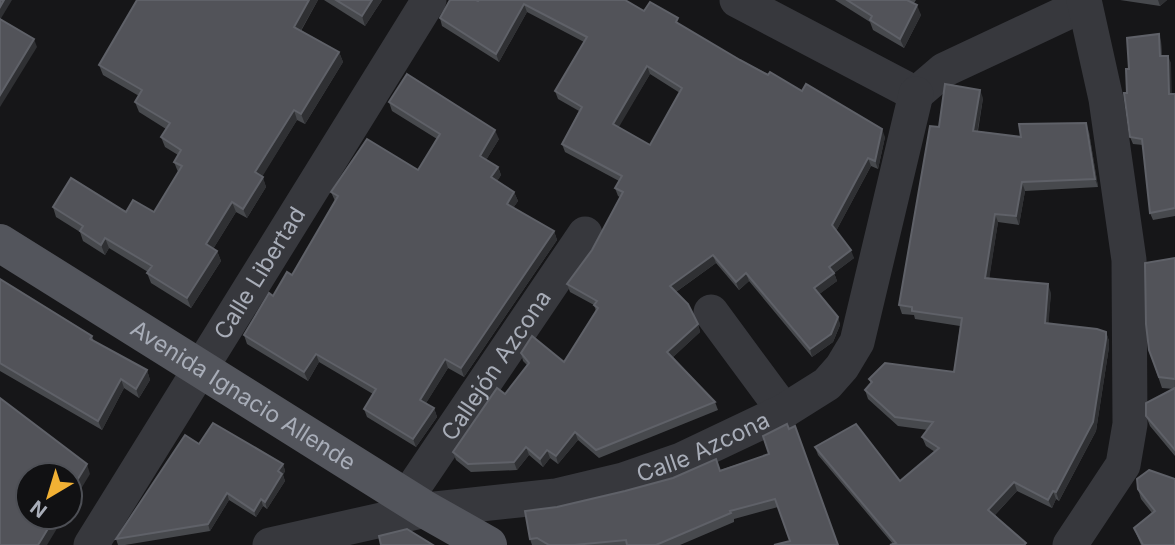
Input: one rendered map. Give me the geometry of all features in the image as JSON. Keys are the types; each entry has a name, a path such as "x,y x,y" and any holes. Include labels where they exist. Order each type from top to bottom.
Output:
{"main road":[{"name":"Avenida Ignacio Allende","path":"0,243 198,369 488,545"}],"street":[{"name":"Calle Libertad","path":"91,545 429,0"},
{"path":"737,0 916,94 944,70 1083,3 1106,99 1129,260 1130,424 1124,466 1070,545"},
{"name":"Calle Azcona","path":"270,545 417,504 556,496 623,480 681,460 784,411 827,384 857,342 916,94"},
{"name":"Callejón Azcona","path":"417,504 585,234"},
{"path":"711,312 784,411"}],"building":[{"path":"137,0 309,0 294,27 339,52 301,114 294,110 255,172 263,177 243,209 232,202 206,244 217,251 187,298 147,273 152,266 105,238 101,245 80,231 83,226 53,207 71,178 126,212 133,200 154,212 182,166 174,162 181,150 161,137 170,123 135,102 142,90 99,65"},
{"path":"336,0 372,0 362,16"},
{"path":"450,0 625,0 644,11 650,2 678,18 676,22 740,60 768,75 770,72 802,91 806,84 882,129 875,161 868,158 832,225 851,250 829,267 834,273 814,288 838,317 831,334 810,349 746,273 736,282 713,255 670,286 688,304 698,324 667,352 715,402 596,450 575,432 556,456 547,450 540,459 526,447 514,462 468,464 453,452 497,388 505,394 529,363 521,353 532,336 564,362 598,308 594,305 597,301 567,284 592,250 623,192 615,188 622,176 562,144 582,107 555,91 587,37 524,4 496,54 440,18","holes":["647,66 682,88 650,145 613,124"]},
{"path":"847,0 907,0 917,5 900,39 870,20 872,16"},
{"path":"0,19 34,39 0,95"},
{"path":"1159,34 1160,56 1168,56 1169,94 1175,94 1175,208 1150,213 1142,139 1130,137 1124,93 1127,93 1126,69 1129,69 1127,38"},
{"path":"407,74 495,130 480,156 498,167 491,177 514,192 507,204 554,231 461,368 445,359 420,400 434,408 413,439 364,409 376,389 316,354 304,372 244,335 269,293 273,296 287,272 292,275 338,196 331,192 367,139 418,170 440,134 389,102"},
{"path":"945,84 980,90 973,131 1021,137 1019,124 1086,123 1095,179 1022,182 1016,216 995,214 985,278 1048,284 1045,323 1106,332 1093,422 1056,492 1053,491 1048,500 1014,482 988,510 1026,543 1024,545 890,545 896,543 815,447 856,424 900,481 939,448 922,437 933,422 895,417 865,390 872,382 869,379 885,363 954,372 962,318 912,311 912,307 899,305 930,126 939,127"},
{"path":"1175,258 1175,379 1159,377 1149,350 1145,263"},
{"path":"0,279 92,336 90,339 147,370 136,389 121,379 98,421 0,363"},
{"path":"1175,388 1175,450 1146,416 1146,403"},
{"path":"0,398 83,461 14,461 14,531 46,531 38,545 0,545"},
{"path":"213,423 283,464 278,471 282,474 265,502 261,499 254,511 227,493 208,524 116,539 185,435 199,444"},
{"path":"787,424 789,429 795,426 838,545 774,545 790,541 775,499 730,511 731,513 656,545 627,545 626,540 549,545 537,538 530,539 525,511 557,507 673,478 716,459 720,471 769,454 763,436"},
{"path":"1149,470 1175,479 1175,545 1143,545 1134,528 1155,511 1138,489 1137,479"},
{"path":"407,529 433,545 381,545 379,536"}]}
